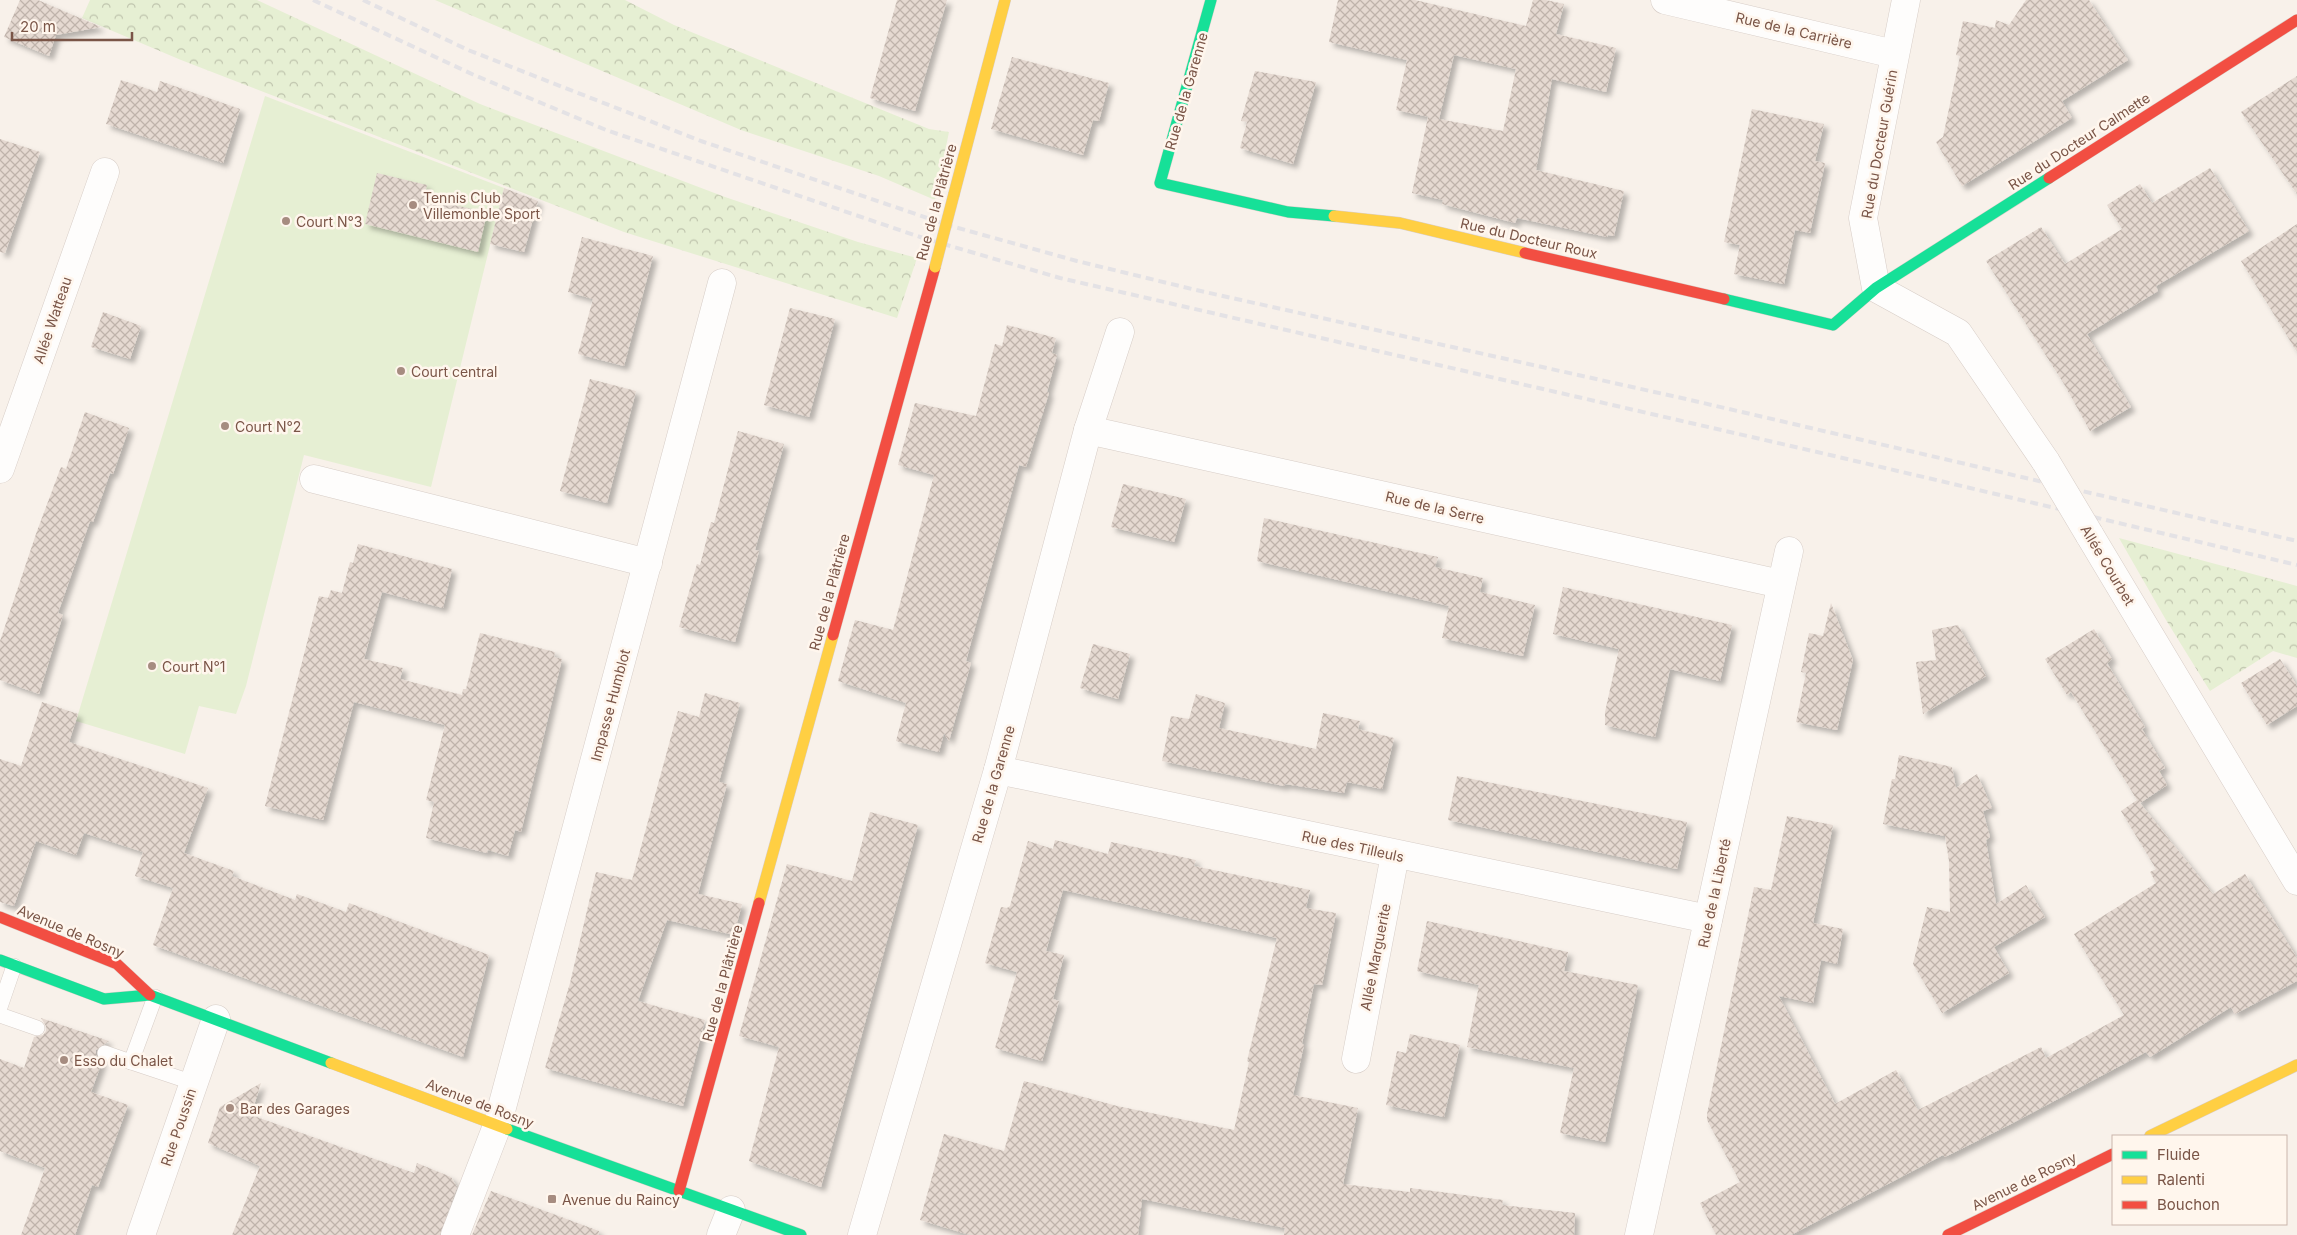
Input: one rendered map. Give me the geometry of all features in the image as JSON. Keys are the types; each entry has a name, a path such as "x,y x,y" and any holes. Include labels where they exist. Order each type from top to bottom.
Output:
{"street":[{"name":"Rue de la Plâtrière","path":"679,1191 954,194 1005,0"},
{"name":"Rue de la Garenne","path":"1160,182 1211,0"},
{"name":"Rue de la Carrière","path":"1665,0 1894,54"},
{"name":"Rue du Docteur Guérin","path":"1876,288 1864,218 1894,54 1906,0"},
{"name":"Rue du Docteur Calmette","path":"1876,288 2297,20"},
{"name":"Allée Watteau","path":"0,469 105,172"},
{"name":"Rue du Docteur Roux","path":"1160,182 1288,212 1400,224 1834,326 1876,288"},
{"name":"Impasse Humblot","path":"455,1235 497,1126 722,283"},
{"name":"Allée Courbet","path":"1876,288 1958,333 2046,462 2297,881"},
{"name":"Rue de la Garenne","path":"862,1235 998,770 1088,430 1120,332"},
{"name":"Rue de la Serre","path":"1088,430 1781,584"},
{"path":"314,479 648,563"},
{"name":"Rue de la Liberté","path":"1639,1235 1789,551"},
{"name":"Rue des Tilleuls","path":"998,770 1395,855 1708,919"},
{"name":"Allée Marguerite","path":"1356,1059 1395,855"},
{"name":"Avenue de Rosny","path":"0,917 117,964 152,996 497,1126 801,1235"},
{"name":"Avenue de Rosny","path":"7,963 104,1000 152,996"},
{"name":"Rue Poussin","path":"141,1235 216,1019"},
{"path":"2152,1135 2297,1065"},
{"name":"Avenue de Rosny","path":"1958,1233 2112,1155"},
{"path":"721,1235 731,1210"}],"lane":[{"path":"0,1007 7,963"},
{"path":"131,1062 152,996"},
{"path":"0,1015 38,1028"},
{"path":"105,1053 194,1083"}],"green space":[{"path":"90,0 257,0 480,104 725,197 858,242 917,258 897,318 624,232 181,60 82,18"},
{"path":"435,0 625,0 674,25 929,129 949,132 935,200 879,176 741,130"},
{"path":"265,96 504,188 431,487 304,455 246,686 236,714 199,706 185,754 76,721"},
{"path":"2119,538 2297,586 2297,658 2273,651 2210,691 2166,620"}],"building":[{"path":"20,0 38,0 101,27 56,35 49,56 4,37"},
{"path":"897,0 947,0 915,111 870,98"},
{"path":"1338,0 1415,0 1526,26 1533,0 1546,0 1564,4 1556,34 1616,48 1606,92 1552,79 1536,170 1624,191 1614,236 1608,235 1607,237 1517,218 1515,223 1442,204 1443,200 1412,193 1428,117 1503,131 1516,69 1454,55 1439,119 1396,110 1407,60 1329,42"},
{"path":"2026,0 2089,0 2128,60 2062,101 2072,118 1962,186 1936,142 1943,137 1960,56 1956,55 1963,21 1995,28 1996,20 2009,25"},
{"path":"1012,57 1109,83 1099,121 1093,120 1083,155 991,129"},
{"path":"1255,71 1316,82 1293,164 1240,148 1247,122 1241,121"},
{"path":"2297,76 2297,194 2241,112"},
{"path":"121,80 157,92 160,81 240,109 223,163 106,124"},
{"path":"1752,109 1824,124 1815,161 1825,163 1810,233 1795,230 1784,284 1734,274 1740,245 1724,242"},
{"path":"0,139 40,152 5,253 0,252"},
{"path":"2210,168 2249,231 2156,286 2158,291 2087,334 2131,407 2090,431 2064,384 1986,261 2041,227 2065,264 2122,229 2107,205 2140,184 2152,203"},
{"name":"Tennis Club Villemonble Sport","path":"377,173 427,185 424,197 487,213 478,252 365,224"},
{"path":"504,188 538,201 524,252 490,244"},
{"path":"2297,224 2297,352 2241,261"},
{"path":"582,237 653,256 624,366 578,354 593,299 568,292"},
{"path":"790,308 835,319 809,417 764,405"},
{"path":"103,312 141,326 130,359 91,347"},
{"path":"1007,325 1056,338 1052,353 1057,355 1047,392 1049,393 1026,467 1019,465 966,661 971,663 949,741 944,733 939,752 896,741 906,703 838,681 855,620 893,630 934,475 898,465 915,403 976,416 995,344 1002,346"},
{"path":"590,379 636,391 607,503 560,491"},
{"path":"85,412 129,428 113,474 110,473 93,522 90,521 58,613 63,615 39,694 0,680 0,641 37,531 61,467 66,469"},
{"path":"738,431 784,444 755,550 759,551 735,642 679,627 697,564 700,565 711,522 714,523"},
{"path":"1123,484 1186,499 1174,542 1111,527"},
{"path":"1264,518 1438,557 1435,567 1483,578 1480,592 1535,605 1523,656 1442,638 1449,606 1257,561"},
{"path":"358,544 452,569 443,608 382,592 364,659 403,668 400,679 462,695 463,689 466,689 480,633 555,652 554,657 562,659 521,832 515,830 508,856 488,850 487,853 426,838 434,802 426,800 445,725 354,702 323,820 265,806 319,596 328,598 331,590 342,593 350,562 353,563"},
{"path":"1563,587 1732,625 1720,681 1670,669 1655,737 1605,725 1605,712 1619,649 1553,634"},
{"path":"1831,603 1853,660 1837,730 1796,722 1806,673 1801,672 1809,633 1823,636"},
{"path":"1958,625 1986,676 1923,714 1916,662 1936,660 1932,630"},
{"path":"2094,629 2112,659 2107,663 2145,727 2142,729 2165,768 2159,771 2167,785 2140,803 2213,894 2245,874 2297,958 2297,981 2235,1014 2231,1007 2150,1057 2146,1052 2009,1125 1945,1157 1943,1155 1791,1235 1716,1235 1700,1203 1740,1182 1707,1120 1707,1114 1754,887 1771,890 1787,816 1833,825 1813,923 1843,929 1837,964 1821,960 1813,1003 1779,996 1835,1104 1896,1070 1918,1110 2041,1047 2046,1058 2124,1015 2074,934 2156,883 2150,872 2156,869 2121,811 2137,800 2071,692 2067,695 2045,659"},
{"path":"1093,644 1130,654 1118,699 1080,688"},
{"path":"2280,659 2297,686 2297,706 2267,725 2241,683"},
{"path":"705,693 740,703 719,782 727,784 698,894 742,904 734,935 667,920 638,1001 705,1020 683,1106 545,1068 570,983 596,872 632,880 678,711 699,717"},
{"path":"1196,694 1225,703 1219,728 1316,749 1323,713 1360,721 1358,729 1394,738 1382,789 1347,782 1344,793 1285,784 1284,786 1162,761 1171,716 1189,719"},
{"path":"42,702 78,714 69,742 208,788 184,853 234,871 232,876 295,900 297,894 346,912 349,903 489,955 463,1057 153,945 173,888 135,876 143,852 84,833 76,855 36,841 14,906 0,902 0,759 21,766"},
{"path":"1899,755 1952,767 1956,788 1977,774 1992,808 1983,811 1990,837 1986,840 1996,904 2026,885 2045,917 1994,947 2009,973 1942,1013 1913,964 1927,907 1950,912 1949,861 1945,836 1883,824 1892,779 1895,779"},
{"path":"1457,776 1687,822 1677,869 1448,820"},
{"path":"870,812 918,825 821,1187 749,1161 779,1047 739,1036 787,864 852,881"},
{"path":"1055,840 1108,854 1111,842 1196,860 1194,866 1310,890 1306,908 1336,913 1322,985 1314,984 1302,1044 1304,1045 1293,1095 1358,1108 1343,1184 1410,1192 1410,1188 1503,1200 1502,1205 1575,1213 1574,1235 1284,1235 1285,1228 1142,1199 1138,1235 970,1235 920,1220 944,1134 1004,1151 1024,1081 1117,1106 1234,1130 1249,1062 1247,1061 1277,938 1063,890 1046,951 1064,955 1053,999 1059,1001 1042,1061 995,1048 1017,972 985,963 1001,907 1007,908 1010,906 1028,841 1053,849"},
{"path":"1427,921 1568,952 1564,971 1638,985 1605,1142 1560,1133 1574,1068 1467,1047 1479,985 1417,971"},
{"path":"41,1018 109,1041 96,1050 96,1055 102,1062 91,1092 128,1105 98,1187 92,1185 75,1235 21,1235 45,1168 0,1151 0,1059 24,1068 34,1037 43,1035 46,1031 46,1026"},
{"path":"1410,1034 1460,1045 1444,1117 1386,1105 1397,1051 1406,1053"},
{"path":"261,1083 251,1115 414,1173 417,1163 451,1177 457,1187 440,1235 232,1235 260,1166 208,1143 220,1107"},
{"path":"491,1191 599,1231 598,1235 472,1235"}],"railway":[{"path":"313,0 474,75 606,130 923,238 1060,278 1830,455 2297,565"},
{"path":"363,0 468,50 701,141 951,226 1077,261 1196,290 1686,399 2297,541"}],"traffic: fast":[{"path":"1211,0 1160,183 1288,212 1334,216"},
{"path":"1724,299 1833,325 1876,288 2049,178"},
{"path":"0,960 104,999 150,995 331,1063"},
{"path":"507,1129 801,1235"}],"traffic: slow":[{"path":"954,194 1005,0"},
{"path":"935,267 954,194"},
{"path":"1334,216 1400,223 1525,253"},
{"path":"759,903 833,635"},
{"path":"331,1063 507,1129"},
{"path":"2152,1135 2297,1065"}],"traffic: jam":[{"path":"2049,178 2297,20"},
{"path":"1525,253 1724,299"},
{"path":"833,635 935,267"},
{"path":"679,1191 759,903"},
{"path":"0,917 117,964 150,995"},
{"path":"1948,1235 2112,1154"}],"place":[{"name":"Tennis Club Villemonble Sport","path":"413,205"},
{"name":"Court N°3","path":"286,221"},
{"name":"Court central","path":"401,371"},
{"name":"Court N°2","path":"225,426"},
{"name":"Court N°1","path":"152,666"},
{"name":"Esso du Chalet","path":"64,1060"},
{"name":"Bar des Garages","path":"230,1108"},
{"name":"Avenue du Raincy","path":"552,1199"}]}
